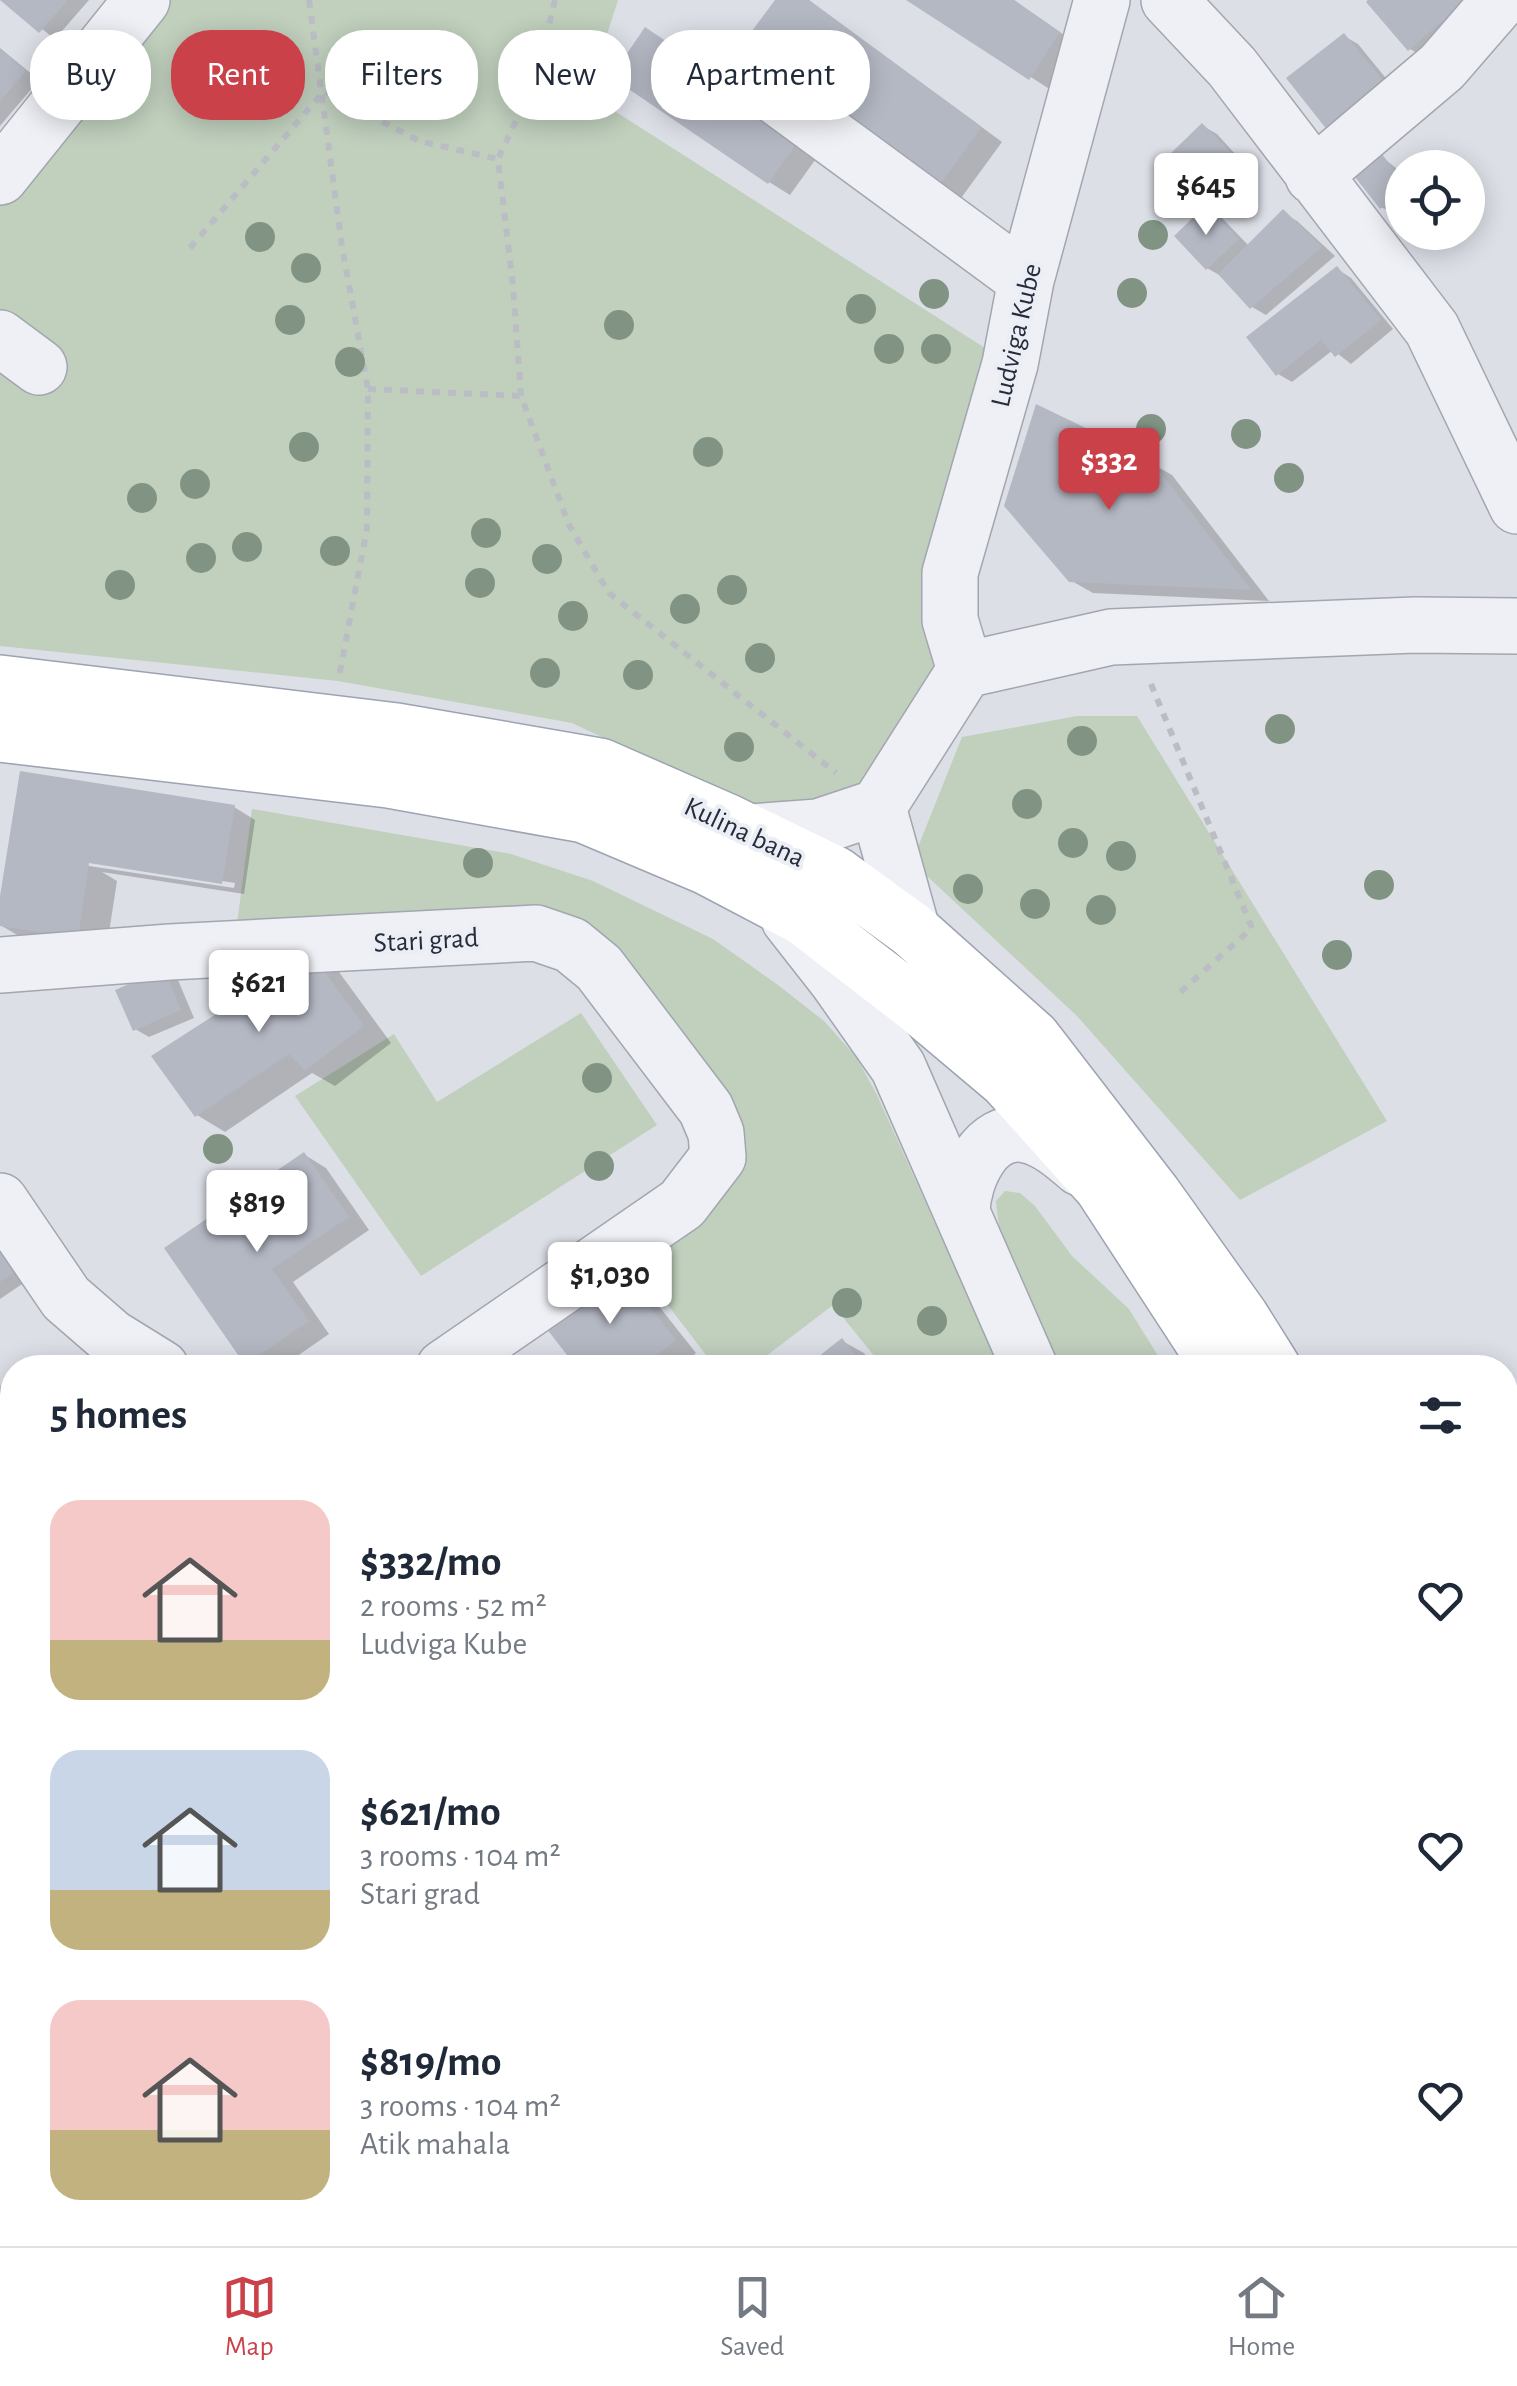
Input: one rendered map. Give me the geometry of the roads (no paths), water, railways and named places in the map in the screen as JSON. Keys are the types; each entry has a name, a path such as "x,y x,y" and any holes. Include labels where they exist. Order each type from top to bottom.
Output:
{"main road":[{"name":"Kulina bana","path":"0,682 397,731 600,766 835,874 912,930 1033,1038 1154,1194 1242,1317 1264,1355"},
{"name":"Kulina bana","path":"0,734 388,780 584,814 708,867 804,918 1006,1080 1102,1187 1212,1355"}],"street":[{"path":"0,177 142,0"},
{"name":"Ludviga Kube","path":"965,670 950,620 950,573 1010,364 1026,280 1102,0"},
{"path":"1169,0 1232,67 1432,329 1517,506"},
{"path":"1313,176 1442,68 1500,0"},
{"path":"808,120 1026,280"},
{"path":"750,832 818,827 878,807 965,670 1060,646 1136,635 1415,625 1517,626"},
{"path":"878,807 912,930"},
{"path":"778,904 898,1067 1024,1355"},
{"name":"Stari grad","path":"0,965 536,933 571,946 599,968 706,1109 716,1134 718,1157 682,1204 463,1355"},
{"path":"962,1211 963,1190 972,1167 988,1148 1009,1135 1024,1134 1042,1140 1102,1187"},
{"path":"0,1200 66,1298 111,1337 140,1355"}]}
